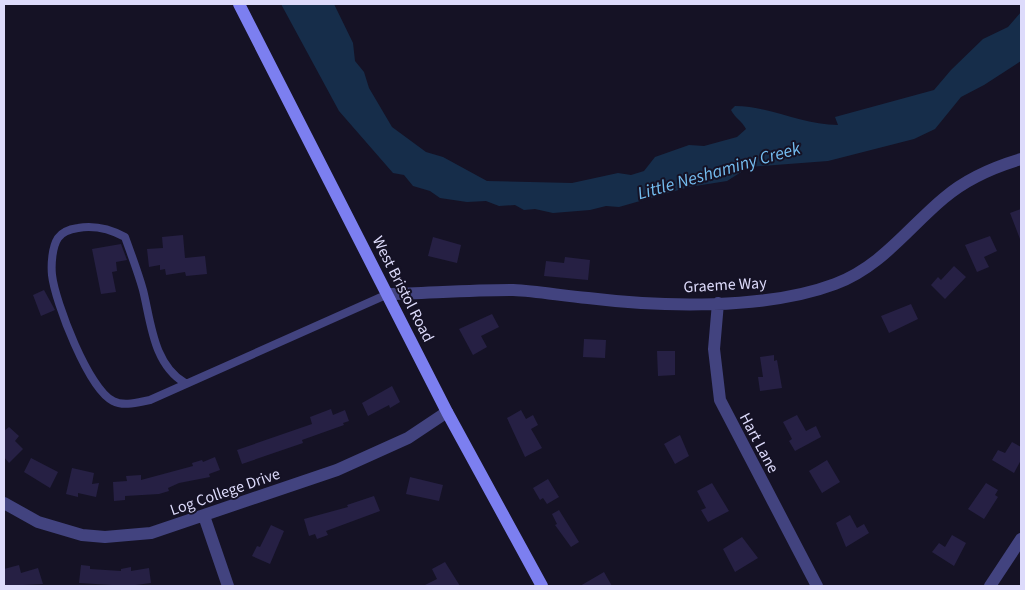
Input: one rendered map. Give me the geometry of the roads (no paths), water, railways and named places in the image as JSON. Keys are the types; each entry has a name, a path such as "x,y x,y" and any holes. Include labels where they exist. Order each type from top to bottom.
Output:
{"main road":[{"name":"West Bristol Road","path":"239,4 447,412 542,586"}],"street":[{"name":"Graeme Way","path":"388,294 513,290 630,302 718,303 798,295 837,283 862,271 884,256 934,206 957,188 981,174 1021,159"},
{"name":"Hart Lane","path":"718,303 714,349 720,400 816,586"},
{"name":"Log College Drive","path":"4,504 38,522 82,535 106,537 152,533 336,470 408,438 447,412"},
{"path":"204,516 228,586"},
{"path":"990,586 1021,539"}],"lane":[{"path":"185,383 174,376 163,362 151,329 142,289 125,237 112,229 84,227 68,230 58,237 54,248 52,274 57,297 77,348 99,388 113,402 131,404 150,400 388,294"}],"water":[{"name":"Little Neshaminy Creek","path":"281,4 334,4 353,43 355,61 364,72 369,88 392,127 426,152 443,157 487,181 572,183 618,173 631,175 644,171 655,157 689,145 704,146 737,137 746,129 731,110 735,106 761,109 812,122 838,125 835,117 934,90 951,70 983,39 1008,27 1021,12 1021,61 984,85 961,97 935,129 914,139 828,161 749,167 727,181 689,187 619,207 606,206 590,210 553,213 535,209 524,210 515,205 499,206 486,201 467,202 440,198 430,191 413,186 404,175 393,173 339,111"}]}
